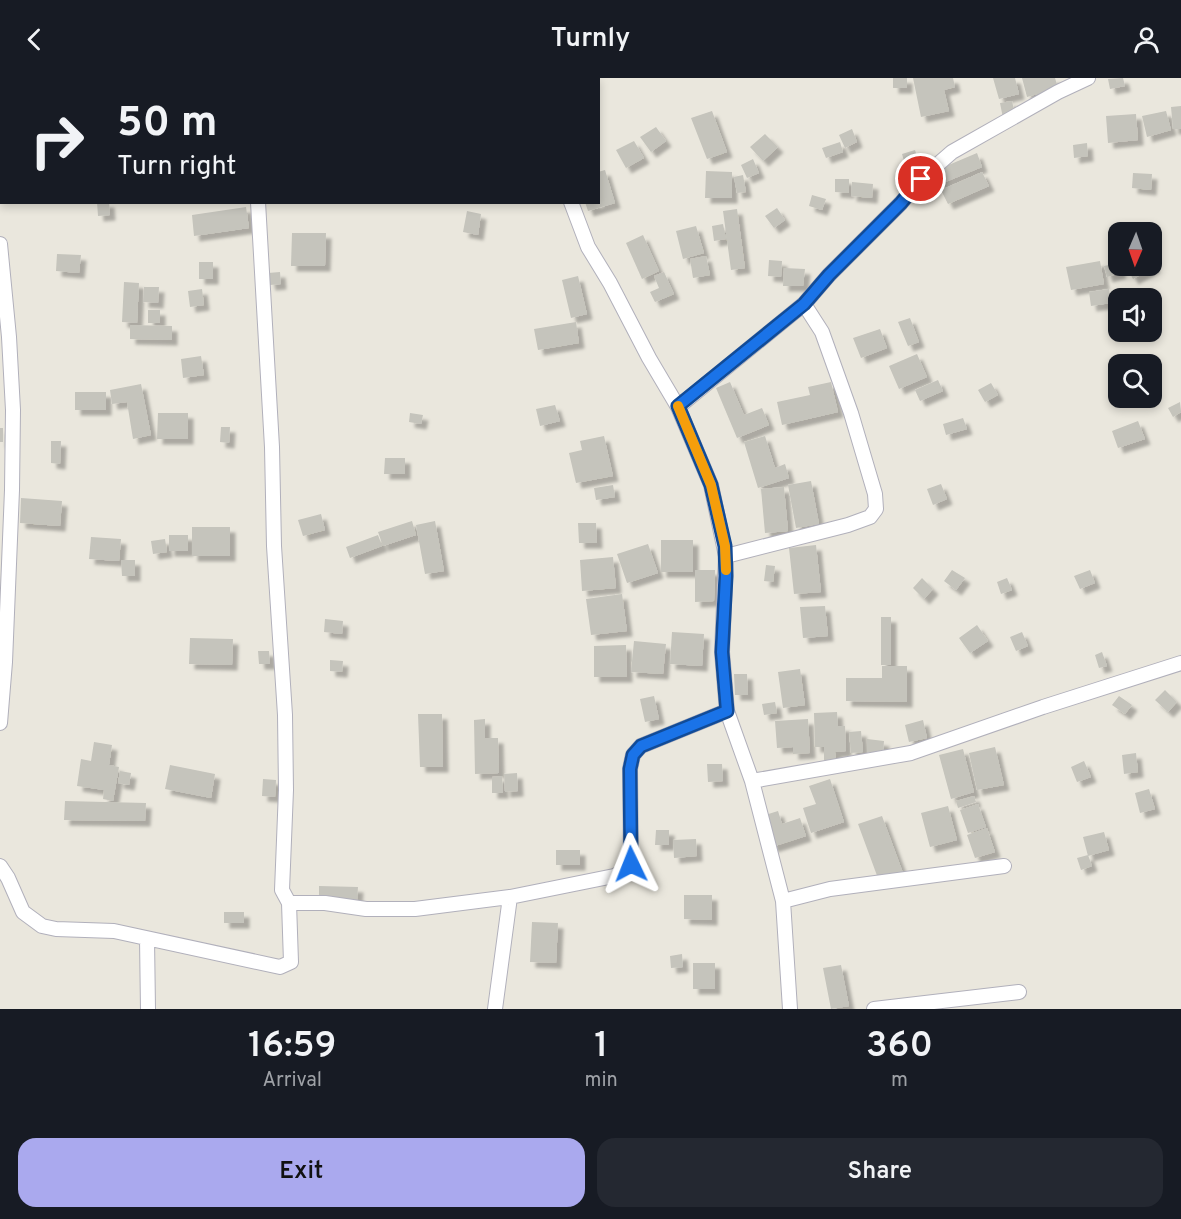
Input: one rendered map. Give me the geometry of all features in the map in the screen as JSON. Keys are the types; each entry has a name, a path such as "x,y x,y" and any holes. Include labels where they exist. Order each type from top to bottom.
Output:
{"street":[{"path":"678,406 804,304 921,179 952,152 1058,92 1088,78"},
{"path":"0,866 23,912 42,926 56,929 114,931 280,967 291,962 289,903 282,890 286,790 285,715 274,546 272,447 258,204"},
{"path":"572,204 588,247 678,406 711,485 726,556 722,652 727,711 752,781 783,901 790,1009"},
{"path":"0,244 13,410 5,532 0,723"},
{"path":"726,556 848,525 870,518 876,509 875,494 851,413 822,332 804,304"},
{"path":"752,781 911,753 1043,707 1181,663"},
{"path":"289,903 325,903 366,909 415,909 510,897 614,876 627,870 631,864 629,814 630,769 633,755 641,746 727,711"},
{"path":"783,901 849,886 1004,866"},
{"path":"495,1009 510,897"},
{"path":"147,939 148,1009"},
{"path":"874,1009 1019,992"}],"building":[{"path":"893,78 907,78 907,88 893,88"},
{"path":"913,78 953,78 955,87 944,90 949,111 921,117"},
{"path":"993,78 1015,78 1019,94 999,99"},
{"path":"1022,78 1055,78 1058,88 1027,97"},
{"path":"1123,78 1125,86 1110,89 1108,79"},
{"path":"1012,101 1015,115 1003,118 1000,103"},
{"path":"1181,106 1181,129 1173,129 1171,107"},
{"path":"712,111 727,152 707,159 691,118"},
{"path":"1166,111 1171,130 1147,137 1142,116"},
{"path":"1136,114 1138,140 1108,143 1106,116"},
{"path":"656,127 666,141 651,152 640,137"},
{"path":"852,129 857,142 845,148 839,135"},
{"path":"765,134 778,147 763,161 750,147"},
{"path":"634,141 644,158 626,168 616,150"},
{"path":"840,142 843,152 826,158 822,148"},
{"path":"1087,143 1088,156 1074,158 1073,145"},
{"path":"915,150 918,160 905,164 902,154"},
{"path":"977,153 982,167 938,185 932,172"},
{"path":"753,159 759,173 747,178 741,165"},
{"path":"605,170 615,203 588,211 586,204 600,204 600,171"},
{"path":"706,171 732,172 732,198 705,198"},
{"path":"982,172 989,186 948,204 941,190"},
{"path":"1133,173 1152,174 1151,190 1132,188"},
{"path":"743,175 746,192 737,193 734,177"},
{"path":"835,179 849,179 849,193 835,192"},
{"path":"852,182 873,184 872,198 851,196"},
{"path":"812,195 826,199 822,210 809,206"},
{"path":"97,204 109,204 110,215 98,216"},
{"path":"246,207 249,228 194,236 192,215"},
{"path":"777,208 785,220 774,228 765,216"},
{"path":"737,209 745,268 731,270 723,211"},
{"path":"467,211 481,214 478,235 463,232"},
{"path":"723,224 726,239 714,241 712,226"},
{"path":"696,226 704,253 683,259 676,231"},
{"path":"292,233 326,233 325,266 291,266"},
{"path":"643,235 659,271 642,279 626,243"},
{"path":"57,254 81,255 79,273 56,271"},
{"path":"706,256 710,275 693,278 690,259"},
{"path":"769,260 782,261 781,277 768,276"},
{"path":"1100,261 1104,284 1071,290 1066,267"},
{"path":"199,262 213,262 213,279 199,279"},
{"path":"1108,265 1108,276 1110,276 1107,277 1104,266"},
{"path":"784,268 805,269 803,286 783,286"},
{"path":"280,272 281,284 270,285 268,273"},
{"path":"664,272 674,294 655,302 650,292 659,288 654,276"},
{"path":"578,276 587,314 571,318 562,280"},
{"path":"124,282 139,283 137,323 122,322"},
{"path":"144,287 159,287 158,303 143,302"},
{"path":"202,289 204,305 190,307 188,291"},
{"path":"1108,289 1108,303 1091,306 1089,292"},
{"path":"148,310 160,310 160,323 148,323"},
{"path":"910,318 919,342 908,346 898,322"},
{"path":"576,322 579,343 538,350 534,329"},
{"path":"130,325 172,326 172,340 130,339"},
{"path":"880,329 887,348 861,358 853,338"},
{"path":"917,354 927,377 899,389 889,366"},
{"path":"201,356 204,375 183,378 181,359"},
{"path":"938,380 943,391 920,401 915,390"},
{"path":"730,382 744,415 762,408 769,425 737,438 716,388"},
{"path":"831,382 838,412 782,425 777,402 810,395 808,387"},
{"path":"991,383 998,395 985,402 978,390"},
{"path":"141,384 151,435 133,439 127,402 112,404 110,390"},
{"path":"75,392 106,392 106,410 75,410"},
{"path":"1180,402 1181,412 1173,417 1168,408"},
{"path":"555,405 560,421 540,426 536,409"},
{"path":"158,413 188,413 188,439 157,439"},
{"path":"410,413 423,415 421,424 409,422"},
{"path":"963,418 967,429 946,435 943,424"},
{"path":"1138,421 1145,439 1118,448 1112,431"},
{"path":"221,427 230,427 229,443 220,442"},
{"path":"0,428 3,428 3,442 0,442"},
{"path":"604,436 613,476 576,483 569,453 582,450 580,441"},
{"path":"765,436 775,468 785,464 789,478 758,488 744,442"},
{"path":"51,441 61,441 60,464 51,463"},
{"path":"385,458 405,458 405,474 384,474"},
{"path":"811,481 819,524 796,528 788,485"},
{"path":"941,484 947,499 933,505 927,489"},
{"path":"613,485 615,497 596,500 594,488"},
{"path":"784,487 788,531 765,533 761,489"},
{"path":"21,498 62,501 60,526 20,523"},
{"path":"321,514 325,530 303,536 298,520"},
{"path":"412,521 416,535 383,546 378,532"},
{"path":"435,521 444,571 425,574 416,525"},
{"path":"578,523 596,523 597,543 579,543"},
{"path":"192,527 230,527 230,556 192,556"},
{"path":"169,535 188,535 188,551 169,551"},
{"path":"378,535 382,546 350,558 346,547"},
{"path":"91,537 121,539 119,561 89,559"},
{"path":"165,539 167,552 153,554 151,541"},
{"path":"661,540 693,540 693,572 661,572"},
{"path":"648,544 658,573 627,583 617,554"},
{"path":"816,545 821,592 794,594 789,548"},
{"path":"613,557 616,588 582,591 580,560"},
{"path":"121,560 135,560 135,576 122,576"},
{"path":"766,565 775,566 773,582 764,581"},
{"path":"695,570 715,570 714,601 695,602"},
{"path":"952,570 965,578 956,590 944,581"},
{"path":"1090,570 1095,583 1080,589 1074,576"},
{"path":"922,578 933,589 924,599 913,588"},
{"path":"1007,578 1012,590 1001,594 997,582"},
{"path":"622,594 627,631 591,635 586,599"},
{"path":"825,606 828,636 803,638 800,607"},
{"path":"881,617 891,617 891,665 881,665"},
{"path":"325,619 343,621 342,634 324,632"},
{"path":"977,625 988,641 970,653 959,638"},
{"path":"672,632 704,634 702,666 670,664"},
{"path":"1022,632 1028,646 1016,651 1010,637"},
{"path":"190,638 233,639 232,665 189,664"},
{"path":"634,641 666,644 663,674 631,672"},
{"path":"626,645 627,677 594,677 594,646"},
{"path":"258,651 269,651 270,664 259,664"},
{"path":"1102,652 1107,666 1099,668 1095,655"},
{"path":"330,660 343,661 342,672 330,671"},
{"path":"882,666 907,666 907,702 846,701 846,678 882,678"},
{"path":"800,669 805,705 783,708 778,672"},
{"path":"734,674 747,674 748,695 735,695"},
{"path":"1165,690 1177,702 1168,712 1155,700"},
{"path":"654,696 659,719 645,722 640,699"},
{"path":"1119,696 1132,705 1125,714 1112,705"},
{"path":"775,702 777,713 764,715 762,704"},
{"path":"837,712 838,726 845,726 846,751 835,752 836,760 824,760 824,747 815,747 814,713"},
{"path":"418,714 442,714 443,767 420,767"},
{"path":"485,719 485,738 498,738 499,773 475,774 474,720"},
{"path":"808,719 810,753 793,754 793,747 777,748 775,721"},
{"path":"923,720 927,738 909,742 905,725"},
{"path":"861,731 863,752 851,753 849,732"},
{"path":"867,739 884,741 883,753 867,752"},
{"path":"94,742 112,745 109,765 119,767 113,801 103,799 104,790 77,786 81,759 91,761"},
{"path":"995,747 1004,785 977,790 969,753"},
{"path":"963,749 974,792 951,799 939,755"},
{"path":"1136,753 1138,772 1124,774 1122,755"},
{"path":"1084,761 1091,777 1077,782 1071,767"},
{"path":"707,764 722,764 723,781 708,782"},
{"path":"170,765 215,774 211,798 165,789"},
{"path":"120,771 131,773 129,785 118,783"},
{"path":"517,773 518,791 505,792 504,774"},
{"path":"502,776 503,793 492,793 492,777"},
{"path":"263,779 276,780 275,797 262,796"},
{"path":"830,779 844,822 811,833 803,808 816,804 809,786"},
{"path":"1149,789 1155,809 1140,813 1135,793"},
{"path":"974,796 976,802 958,808 956,801"},
{"path":"65,801 146,803 145,821 64,820"},
{"path":"978,804 986,827 968,833 960,810"},
{"path":"948,806 957,840 930,847 921,813"},
{"path":"778,811 782,824 800,818 806,836 772,847 762,816"},
{"path":"882,816 903,873 879,881 858,824"},
{"path":"987,828 995,852 975,858 967,835"},
{"path":"656,830 669,830 669,845 655,845"},
{"path":"1104,832 1109,850 1088,856 1083,837"},
{"path":"696,839 697,856 674,858 673,840"},
{"path":"556,850 580,850 580,865 556,865"},
{"path":"1088,855 1092,866 1081,870 1077,858"},
{"path":"319,886 358,887 357,901 319,900"},
{"path":"684,895 712,895 712,920 684,919"},
{"path":"224,912 244,912 244,923 224,923"},
{"path":"532,922 558,923 556,963 530,962"},
{"path":"682,954 683,967 671,968 670,956"},
{"path":"693,963 715,963 715,989 693,989"},
{"path":"841,965 849,1006 831,1009 823,968"}],"slow traffic":[{"path":"678,406 711,485 725,546 726,570"}],"route":[{"path":"631,864 629,806 630,769 633,755 641,746 727,711 722,652 726,576 725,546 711,485 678,406 804,304 921,179"}]}
